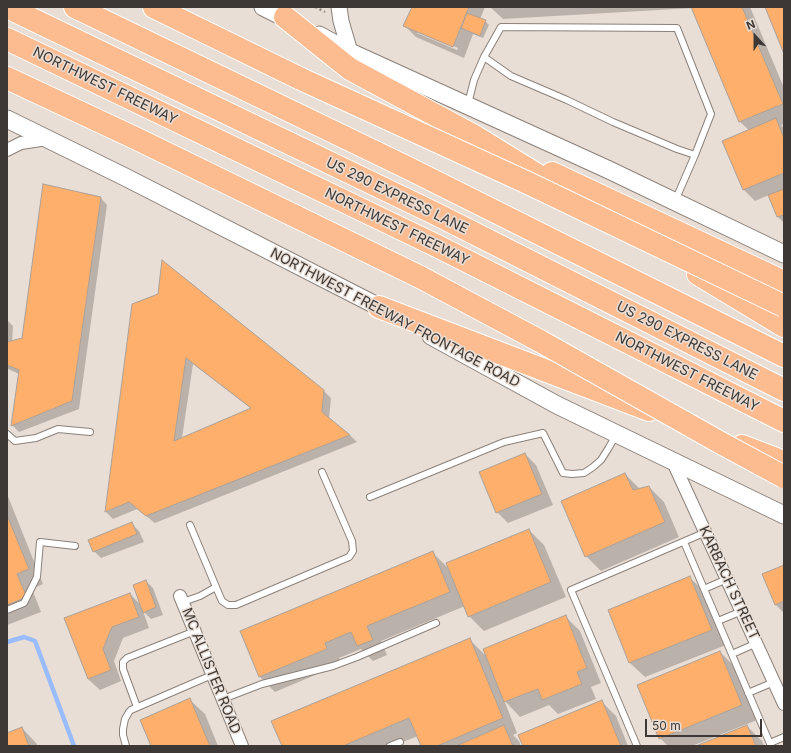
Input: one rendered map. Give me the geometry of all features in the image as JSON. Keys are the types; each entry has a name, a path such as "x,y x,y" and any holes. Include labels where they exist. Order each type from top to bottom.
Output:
{"highway":[{"name":"US 290 EXPRESS LANE","path":"7,7 436,214 784,390"},
{"path":"75,7 406,167 784,356"},
{"path":"154,7 302,79 528,183 784,306"},
{"path":"271,10 350,69 476,137 784,282"},
{"name":"NORTHWEST FREEWAY","path":"7,39 437,246 784,421"},
{"path":"7,78 135,138 420,276 784,477"},
{"path":"476,137 784,326"},
{"path":"379,307 784,462"}],"main road":[{"path":"271,10 350,52 609,170 784,254"},
{"name":"NORTHWEST FREEWAY FRONTAGE ROAD","path":"7,119 379,307 558,405 784,515"}],"street":[{"path":"334,10 341,20 350,52"},
{"path":"7,150 20,142 48,139"},
{"name":"KARBACH STREET","path":"673,462 728,579 784,704"},
{"name":"MC ALLISTER ROAD","path":"181,599 242,746"}],"lane":[{"path":"468,106 474,80 484,57 501,27 677,28 711,114 675,202"},
{"path":"484,57 511,76 613,122 695,155"},
{"path":"7,434 15,441 36,438 58,429 90,432"},
{"path":"370,497 504,442 543,433 563,473 572,474 584,472 601,460 617,433"},
{"path":"190,525 222,601 228,605 236,605 349,558 353,551 352,541 322,472"},
{"path":"637,746 571,590 706,532"},
{"path":"7,610 24,603 37,577 40,542 75,546"},
{"path":"684,542 770,745 784,737"},
{"path":"704,589 728,579"},
{"path":"181,599 200,596 216,587"},
{"path":"718,621 742,611"},
{"path":"223,699 262,684 333,666 436,623"},
{"path":"136,707 123,669 123,662 127,658 194,631"},
{"path":"732,654 756,643"},
{"path":"126,746 123,735 124,724 129,712 136,707 212,675"},
{"path":"748,693 774,682"},
{"path":"390,746 400,742"}],"path":[{"path":"315,7 334,10"}],"building":[{"path":"412,7 469,7 453,47 403,26"},
{"path":"691,7 742,7 783,104 739,122"},
{"path":"765,7 784,7 784,54"},
{"path":"467,13 486,20 480,36 461,28"},
{"path":"776,118 784,138 784,173 743,190 722,141"},
{"path":"43,184 101,197 72,401 11,426 19,370 7,365 7,342 22,338"},
{"path":"784,189 784,215 777,217 768,195"},
{"path":"162,260 324,390 322,412 350,435 146,516 129,502 105,512 132,304 158,294","holes":["186,358 251,408 174,441"]},
{"path":"525,453 542,494 496,513 479,472"},
{"path":"625,473 633,490 649,486 665,522 585,557 561,501"},
{"path":"7,515 29,569 17,574 27,597 7,605"},
{"path":"132,522 137,534 93,552 88,540"},
{"path":"529,529 551,582 468,617 446,563"},
{"path":"433,551 450,592 367,626 373,640 357,646 351,632 325,643 327,649 259,677 240,631"},
{"path":"784,565 784,601 775,605 762,574"},
{"path":"690,576 712,630 629,663 608,610"},
{"path":"146,580 156,607 143,613 133,585"},
{"path":"130,593 139,617 112,627 103,649 111,670 88,679 64,618"},
{"path":"566,615 587,668 577,672 582,684 542,700 538,689 504,702 483,649"},
{"path":"470,638 503,718 437,746 421,746 409,718 343,746 282,746 271,721"},
{"path":"720,651 742,705 659,739 637,685"},
{"path":"190,698 210,746 151,746 140,720"},
{"path":"602,700 621,746 523,746 518,735"},
{"path":"504,725 513,746 456,746"},
{"path":"747,725 756,746 696,746"},
{"path":"22,727 29,746 7,746 7,733"}],"waterway":[{"path":"7,642 24,637 35,641 74,746"}]}
